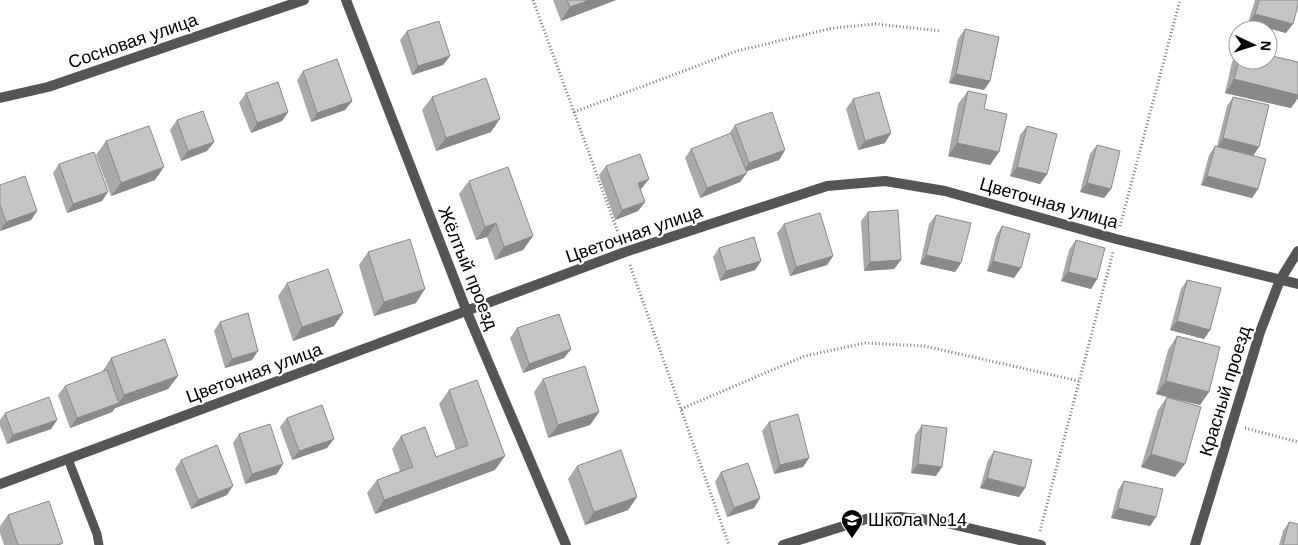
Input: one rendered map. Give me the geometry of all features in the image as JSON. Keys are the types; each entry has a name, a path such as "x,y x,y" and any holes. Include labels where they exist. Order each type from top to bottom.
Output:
{"street":[{"name":"Сосновая улица","path":"0,98 48,87 304,0"},
{"name":"Жёлтый проезд","path":"346,0 468,312 566,545"},
{"name":"Цветочная улица","path":"0,484 468,312 625,252 827,186 885,181 945,190 1116,239 1298,284"},
{"name":"Красный проезд","path":"1195,545 1260,332 1280,280 1298,251"},
{"path":"783,545 866,519 900,517 938,521 1039,544"}],"lane":[{"path":"68,459 97,534 99,545"}],"path":[{"path":"533,0 729,545"},
{"path":"1039,544 1079,381 1180,0"},
{"path":"574,112 737,51 833,28 876,24 941,30"},
{"path":"681,409 805,356 865,343 924,346 1079,381"},
{"path":"1231,424 1298,442"}],"building":[{"path":"567,0 590,0 570,7"},
{"path":"1259,0 1298,0 1293,24 1255,14"},
{"path":"439,21 450,56 418,66 407,31"},
{"path":"965,29 999,37 990,81 956,74"},
{"path":"1278,57 1298,62 1298,95 1234,79 1236,70 1278,70"},
{"path":"337,59 352,101 317,113 303,71"},
{"path":"486,78 500,119 446,138 432,97"},
{"path":"278,82 288,112 257,123 246,93"},
{"path":"968,91 987,95 984,109 1007,114 999,152 957,143"},
{"path":"879,92 891,133 865,141 853,99"},
{"path":"1233,97 1269,105 1259,147 1223,138"},
{"path":"203,111 214,142 188,151 177,120"},
{"path":"772,112 785,150 749,163 735,125"},
{"path":"149,126 164,167 121,183 106,141"},
{"path":"1027,126 1057,134 1047,174 1017,167"},
{"path":"731,133 747,173 707,188 691,149"},
{"path":"1097,145 1120,151 1111,189 1087,183"},
{"path":"1215,146 1266,159 1258,189 1207,176"},
{"path":"94,152 108,192 73,204 59,164"},
{"path":"640,154 649,179 638,183 645,202 622,210 606,166"},
{"path":"508,167 533,236 504,247 496,223 485,227 469,181"},
{"path":"25,176 37,211 6,222 0,205 0,185"},
{"path":"898,210 901,260 870,262 868,212"},
{"path":"820,213 833,256 796,267 784,224"},
{"path":"936,215 971,223 961,263 926,255"},
{"path":"1002,226 1030,234 1021,268 993,261"},
{"path":"754,237 761,261 726,271 719,248"},
{"path":"410,239 425,289 384,302 368,252"},
{"path":"1076,240 1105,248 1097,279 1068,272"},
{"path":"328,269 343,313 302,327 287,283"},
{"path":"1187,280 1221,288 1210,330 1177,321"},
{"path":"248,313 258,351 232,359 220,322"},
{"path":"559,314 571,349 529,364 517,328"},
{"path":"1177,336 1220,347 1209,392 1166,381"},
{"path":"165,339 178,376 124,395 111,358"},
{"path":"585,366 599,412 558,425 543,379"},
{"path":"107,370 119,403 77,418 65,386"},
{"path":"477,380 505,456 384,500 377,480 413,467 401,436 425,427 436,457 468,445 449,390"},
{"path":"49,397 57,420 13,435 5,413"},
{"path":"1167,397 1201,407 1185,464 1151,454"},
{"path":"322,405 334,439 299,451 287,418"},
{"path":"798,414 809,458 780,465 769,422"},
{"path":"270,424 283,464 252,474 239,434"},
{"path":"922,425 947,428 942,467 918,464"},
{"path":"217,445 233,486 198,500 181,460"},
{"path":"621,450 637,497 594,512 577,466"},
{"path":"994,451 1032,460 1025,488 987,478"},
{"path":"748,463 760,498 734,508 721,472"},
{"path":"1124,481 1163,489 1156,517 1118,508"},
{"path":"49,501 63,543 56,545 18,545 8,515"},
{"path":"1289,522 1298,524 1298,545 1283,545"}],"place":[{"name":"Школа №14","path":"852,539"}]}
